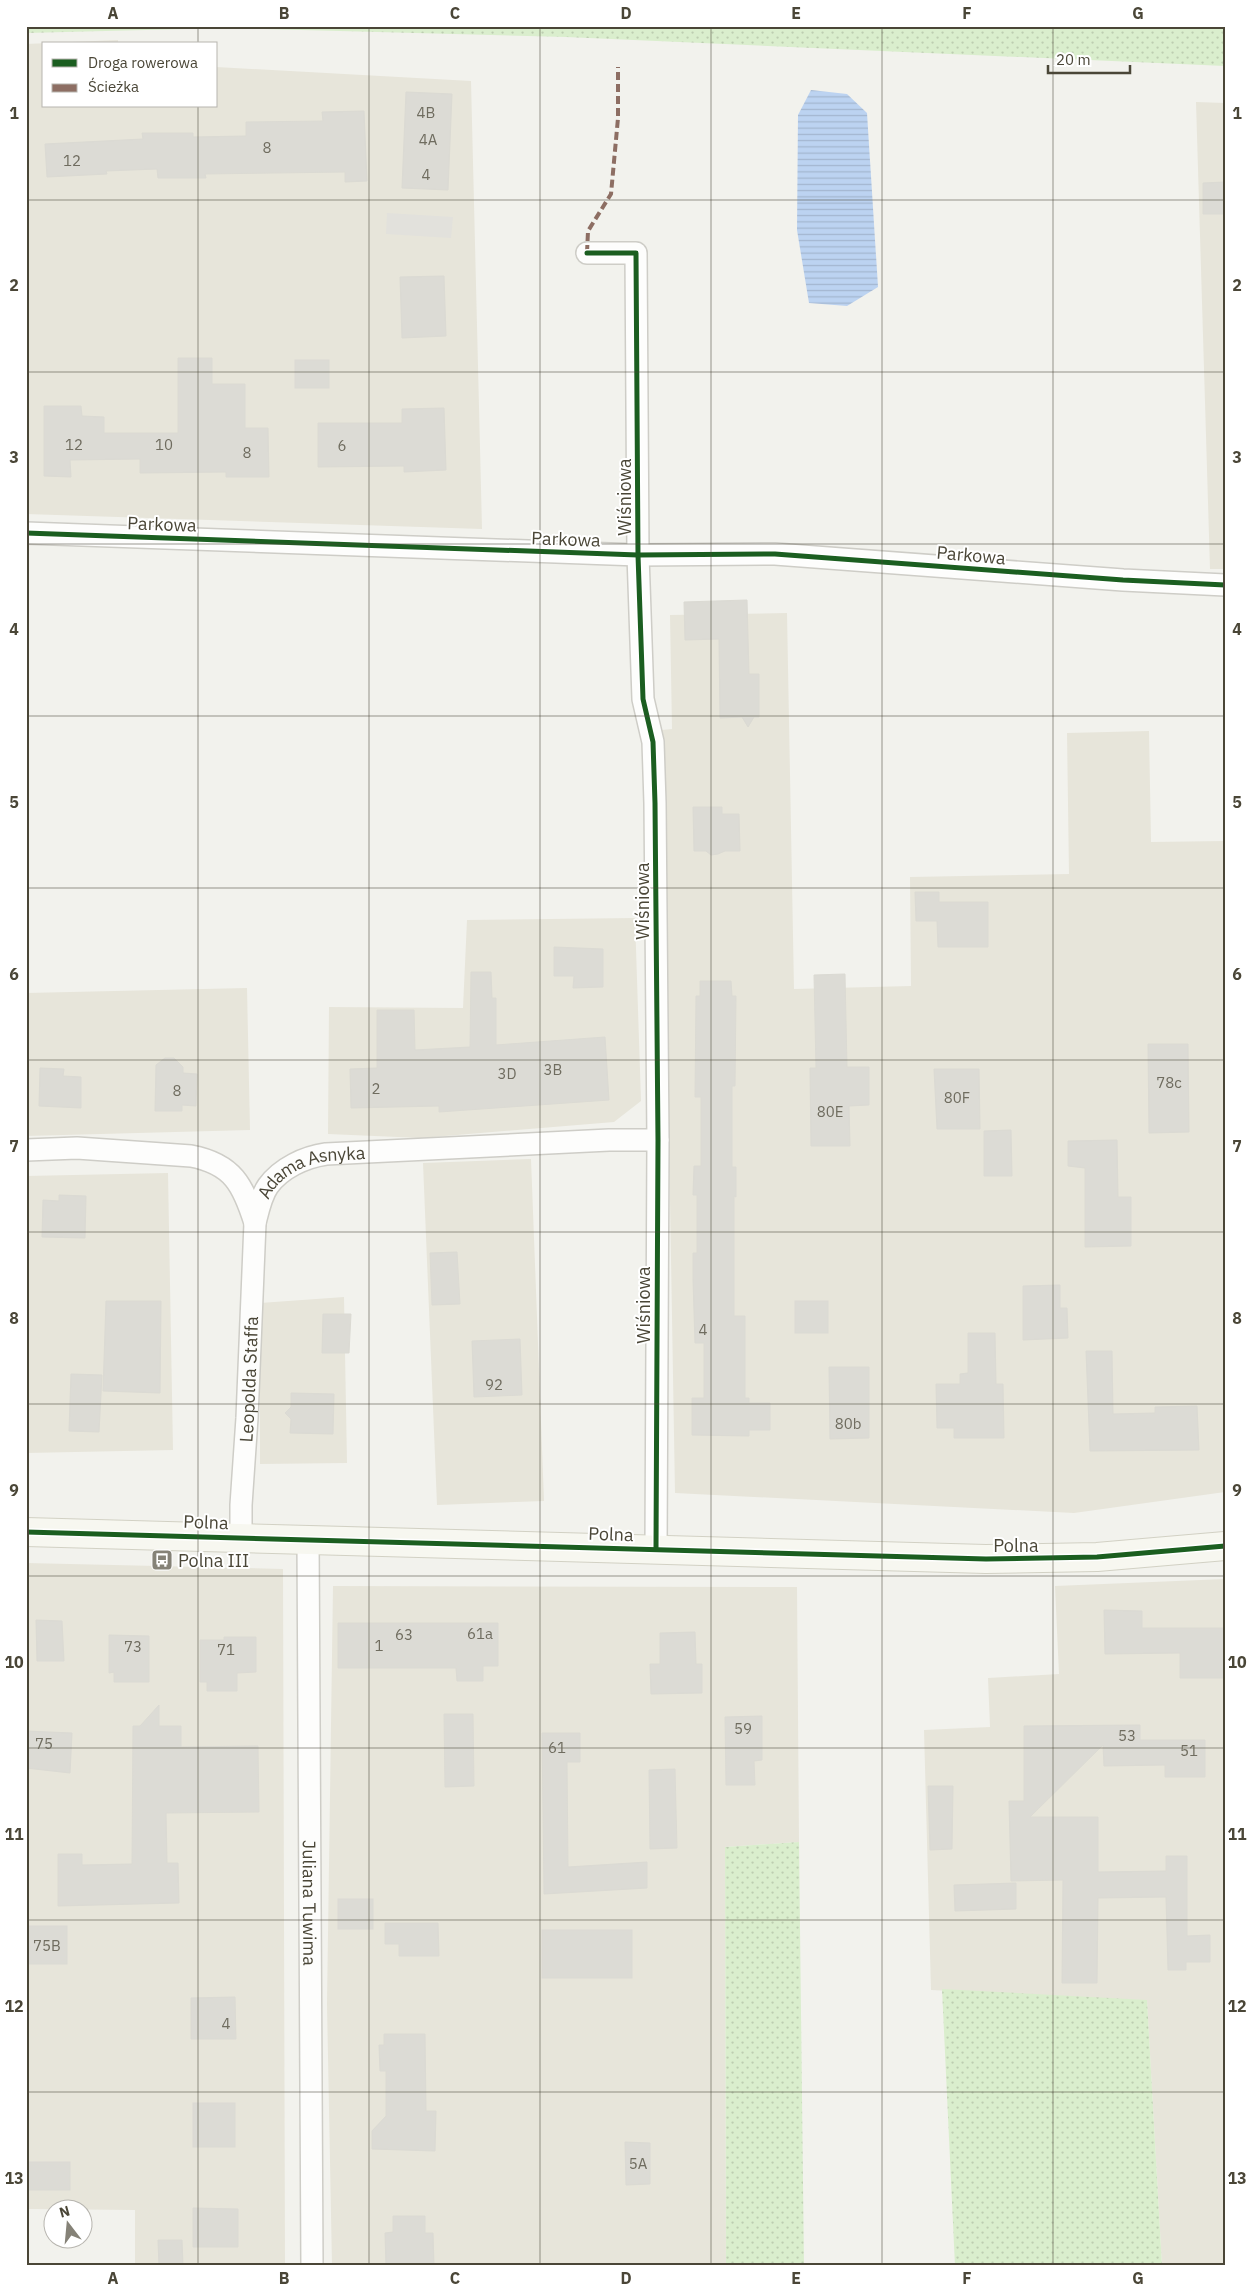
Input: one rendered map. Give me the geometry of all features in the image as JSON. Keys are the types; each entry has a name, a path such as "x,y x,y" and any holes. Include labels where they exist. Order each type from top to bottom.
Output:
{"street":[{"name":"Wiśniowa","path":"587,253 636,253 638,555 643,699 653,742 655,763 658,1140 656,1549"},
{"name":"Parkowa","path":"26,533 638,555 775,554 1123,580 1225,585"},
{"name":"Adama Asnyka","path":"255,1223 267,1186 287,1169 314,1156 508,1145 658,1140"},
{"name":"Adama Asnyka","path":"26,1150 77,1148 191,1156 207,1159 220,1166 239,1184 246,1194 255,1223"},
{"name":"Leopolda Staffa","path":"241,1537 241,1496 248,1400 255,1223"},
{"name":"Polna","path":"26,1532 1022,1559 1097,1557 1225,1546"},
{"name":"Juliana Tuwima","path":"308,1539 312,2266"}],"shaded area":[{"path":"118,40 118,42 72,42"},
{"path":"42,43 42,108 218,108 218,67 471,81 482,529 26,514 26,44"},
{"path":"1196,102 1225,103 1225,569 1210,569"},
{"path":"387,213 453,217 451,238 386,234"},
{"path":"787,613 794,989 911,986 910,877 1069,874 1067,733 1149,731 1151,842 1225,841 1225,1492 1074,1513 675,1493 662,730 672,729 670,615"},
{"path":"635,918 641,1101 614,1122 421,1138 328,1134 329,1007 463,1008 467,920"},
{"path":"247,988 250,1130 26,1136 26,993"},
{"path":"531,1159 544,1501 437,1505 423,1163"},
{"path":"168,1173 173,1450 26,1453 26,1176"},
{"path":"344,1297 347,1463 260,1464 260,1303"},
{"path":"26,1563 283,1569 285,2266 135,2266 135,2210 92,2210 92,2200 42,2200 42,2209 26,2209"},
{"path":"1225,1579 1225,2266 1162,2266 1147,2001 931,1990 924,1730 990,1727 988,1678 1059,1674 1055,1586"},
{"path":"333,1586 797,1587 799,1842 725,1847 726,2266 332,2266 327,2004"}],"green space":[{"path":"26,26 1225,26 1225,66 566,37 226,28 26,33"},
{"path":"799,1842 804,2266 726,2266 725,1847"},
{"path":"942,1989 1147,2000 1162,2266 955,2266"}],"water":[{"path":"811,90 847,94 867,113 878,287 847,306 809,303 797,230 798,115"}],"building":[{"path":"406,92 452,94 448,190 402,188"},
{"path":"364,111 367,181 345,182 345,172 205,174 206,178 158,178 157,169 106,171 107,174 47,177 45,144 143,139 142,133 193,133 193,137 246,136 246,122 323,121 322,112"},
{"path":"1225,182 1225,214 1203,214 1203,183"},
{"path":"444,276 446,336 402,338 400,277"},
{"path":"178,358 212,358 212,384 245,384 245,428 268,428 269,477 226,477 226,472 140,473 140,459 70,460 71,477 44,476 44,406 81,406 82,416 104,417 104,433 178,433"},
{"path":"295,360 329,360 329,388 295,388"},
{"path":"444,408 446,470 404,472 404,466 318,467 318,423 402,423 402,409"},
{"path":"747,600 749,674 759,674 759,717 754,717 748,727 742,717 720,718 719,639 685,640 684,602"},
{"path":"693,807 722,807 722,814 739,814 740,851 725,851 711,855 706,851 694,851"},
{"path":"915,892 939,892 939,902 988,902 988,947 938,947 937,921 916,921"},
{"path":"554,947 603,949 603,987 573,988 574,976 554,976"},
{"path":"471,972 491,972 492,998 496,998 496,1045 605,1037 609,1100 439,1112 439,1106 351,1108 350,1069 377,1068 377,1010 414,1010 415,1050 470,1047"},
{"path":"845,974 847,1067 869,1067 869,1105 849,1106 850,1146 811,1146 810,1068 816,1068 814,975"},
{"path":"700,981 731,981 732,996 736,996 735,1086 732,1086 732,1167 736,1167 736,1197 734,1196 734,1316 745,1316 745,1398 749,1398 749,1403 770,1403 770,1430 749,1430 749,1436 692,1435 692,1398 704,1398 704,1343 695,1343 693,1279 693,1253 697,1253 697,1195 693,1195 694,1166 701,1166 701,1097 695,1097 696,996 700,996"},
{"path":"1148,1044 1188,1044 1189,1132 1149,1133"},
{"path":"165,1058 174,1058 183,1067 183,1073 197,1074 196,1106 182,1105 182,1111 155,1111 156,1065"},
{"path":"40,1068 64,1069 63,1076 81,1077 81,1108 39,1106"},
{"path":"934,1069 979,1069 980,1129 937,1129"},
{"path":"1011,1130 1012,1176 984,1176 984,1131"},
{"path":"1117,1140 1118,1197 1131,1197 1131,1246 1085,1247 1085,1168 1068,1166 1068,1141"},
{"path":"59,1195 86,1196 85,1238 42,1237 43,1200 59,1201"},
{"path":"457,1252 460,1304 432,1305 430,1253"},
{"path":"1060,1285 1060,1308 1067,1308 1068,1338 1023,1340 1023,1286"},
{"path":"106,1301 161,1301 160,1393 103,1391"},
{"path":"795,1301 828,1301 828,1333 795,1333"},
{"path":"323,1314 351,1314 349,1353 322,1353"},
{"path":"968,1333 995,1333 996,1384 1003,1384 1004,1438 954,1438 954,1428 937,1428 936,1384 960,1384 960,1374 968,1373"},
{"path":"520,1339 522,1395 474,1397 472,1341"},
{"path":"1086,1351 1112,1351 1113,1414 1155,1413 1155,1407 1197,1406 1199,1450 1090,1451"},
{"path":"829,1367 869,1367 869,1438 830,1439"},
{"path":"71,1374 102,1375 99,1432 69,1431"},
{"path":"291,1393 334,1394 333,1434 290,1433 291,1419 285,1413 291,1407"},
{"path":"1104,1610 1142,1611 1142,1628 1225,1628 1225,1678 1180,1678 1180,1653 1105,1654"},
{"path":"36,1620 62,1621 64,1661 37,1661"},
{"path":"338,1623 498,1623 498,1666 483,1666 483,1681 457,1681 456,1668 338,1668"},
{"path":"695,1632 696,1664 702,1664 702,1693 651,1694 650,1664 660,1664 660,1633"},
{"path":"109,1635 149,1636 149,1682 114,1682 114,1672 109,1673"},
{"path":"224,1637 256,1637 256,1672 237,1673 237,1691 207,1691 207,1682 200,1682 200,1640 224,1640"},
{"path":"159,1705 159,1726 181,1726 181,1747 258,1746 259,1812 166,1813 167,1863 178,1863 179,1903 58,1906 58,1854 82,1854 82,1865 132,1864 133,1726 140,1726"},
{"path":"444,1714 473,1714 474,1786 445,1787"},
{"path":"762,1716 762,1760 754,1761 755,1785 726,1785 725,1717"},
{"path":"1140,1725 1140,1740 1205,1740 1205,1777 1165,1777 1165,1765 1104,1766 1103,1745 1030,1817 1098,1817 1098,1872 1166,1871 1166,1856 1187,1856 1187,1936 1210,1935 1210,1962 1186,1962 1186,1970 1168,1970 1166,1897 1098,1898 1097,1983 1062,1983 1063,1880 1011,1881 1009,1801 1024,1801 1024,1726"},
{"path":"26,1731 72,1733 70,1773 26,1768"},
{"path":"542,1733 580,1733 580,1762 567,1762 568,1867 647,1862 647,1888 544,1894"},
{"path":"675,1769 677,1848 650,1849 649,1770"},
{"path":"928,1786 953,1786 952,1849 930,1850"},
{"path":"1016,1883 1016,1909 955,1911 954,1885"},
{"path":"338,1899 373,1899 373,1929 338,1929"},
{"path":"385,1923 438,1923 439,1956 399,1956 399,1944 385,1944"},
{"path":"26,1926 67,1926 67,1964 26,1964"},
{"path":"542,1930 632,1930 632,1978 542,1978"},
{"path":"235,1997 236,2039 191,2039 191,1998"},
{"path":"384,2034 425,2034 426,2111 436,2111 435,2151 372,2149 372,2131 386,2116 386,2071 380,2071 379,2045 384,2045"},
{"path":"193,2103 235,2103 235,2147 193,2147"},
{"path":"625,2142 650,2143 650,2184 626,2185"},
{"path":"26,2162 70,2162 70,2190 26,2190"},
{"path":"193,2208 238,2209 238,2247 193,2247"},
{"path":"393,2216 425,2216 425,2233 433,2233 434,2266 386,2266 385,2233 393,2232"},
{"path":"158,2240 182,2240 183,2266 159,2266"}],"marked path":[{"path":"587,253 588,231 611,194 618,118 618,67"}],"cycle path":[{"path":"587,253 636,253 638,555 643,699 653,742 655,803 658,1140 656,1549"},
{"path":"26,533 638,555 775,554 1123,580 1225,585"},
{"path":"26,1532 986,1559 1097,1557 1225,1546"}],"place":[{"name":"Polna III","path":"162,1560"}]}
